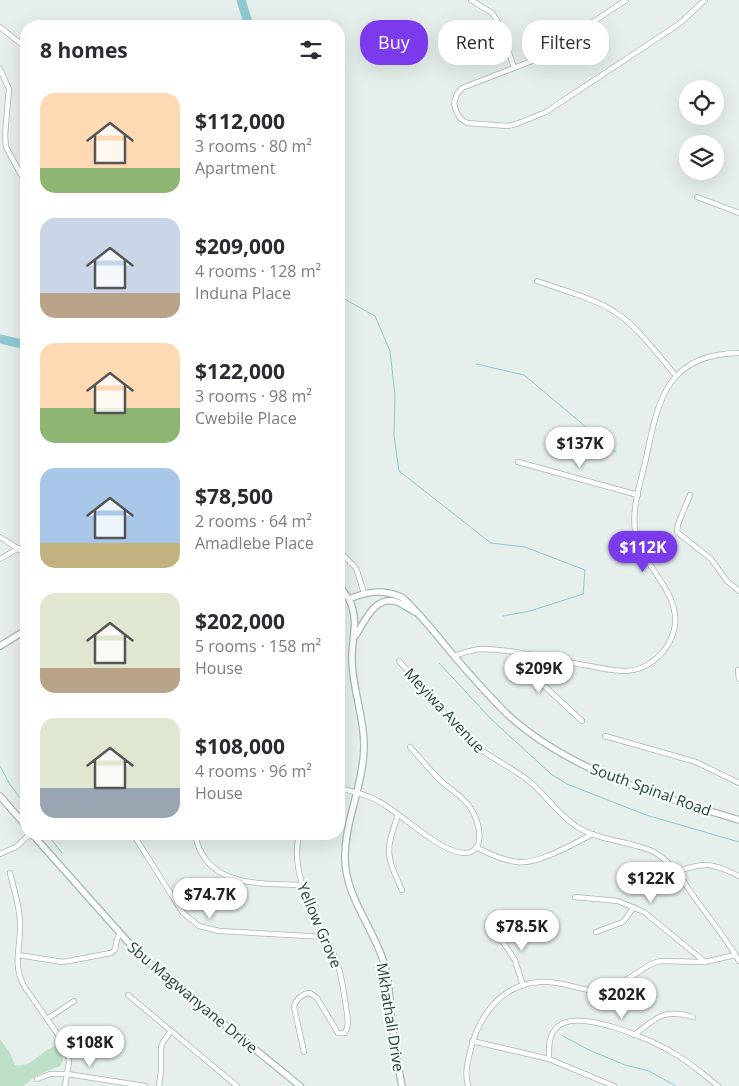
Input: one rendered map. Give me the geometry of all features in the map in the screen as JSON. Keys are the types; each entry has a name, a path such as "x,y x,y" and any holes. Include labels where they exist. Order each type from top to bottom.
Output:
{"street":[{"path":"471,0 492,13 514,68"},
{"path":"626,0 537,59 462,88 457,94 454,103 460,118 473,124 508,126 546,112 679,24 705,0"},
{"path":"0,27 20,43"},
{"path":"0,69 9,89 5,135 6,148 20,173"},
{"path":"697,197 739,213"},
{"path":"537,281 617,312 632,326 676,376"},
{"path":"454,656 483,649 625,671 633,670 652,662 666,648 673,634 675,624 673,604 639,544 634,518 660,400 676,376 690,365 710,356 739,353"},
{"path":"518,462 638,495"},
{"path":"690,495 678,524 677,532 711,559 727,581 739,592"},
{"path":"0,537 19,548"},
{"path":"0,558 19,548"},
{"path":"345,557 356,568 364,593"},
{"name":"South Spinal Road","path":"349,599 364,593 382,591 393,593 403,598 495,701 521,726 566,756 621,782 739,820"},
{"path":"345,593 349,599"},
{"name":"Mkhathali Drive","path":"349,599 355,614 356,625 352,674 362,722 364,742 363,764 347,834 345,862 353,892 386,968 396,1055 402,1086"},
{"path":"354,639 370,611 380,603 386,601 397,602 419,614"},
{"path":"0,646 20,634"},
{"path":"523,654 523,662 526,669 582,721"},
{"name":"Meyiwa Avenue","path":"399,661 470,741 494,760 531,783 576,826 593,834 651,851 661,858 676,872 739,961"},
{"path":"738,670 739,679"},
{"path":"604,736 696,762 739,783"},
{"path":"345,789 358,792 380,802 450,849 464,853 472,851 476,847 480,835 472,808 438,778 410,746"},
{"path":"0,796 20,819"},
{"path":"398,815 388,848 391,867 402,890"},
{"path":"476,847 506,860 527,863 593,834"},
{"path":"0,854 16,847 24,840"},
{"name":"Sbu Magwanyane Drive","path":"36,840 120,933 153,966 300,1086"},
{"path":"137,840 183,913 199,926 219,931 326,937"},
{"path":"196,840 209,864 225,876 247,882 301,885"},
{"name":"Yellow Grove","path":"298,840 297,852 301,885 340,969 347,1015 347,1030 343,1034 338,1033 317,998 310,992 304,994 295,1003 294,1007 304,1052"},
{"path":"676,872 706,864 716,866 739,876"},
{"path":"10,873 20,918 17,966 21,981 66,1046 69,1062 65,1086"},
{"path":"575,896 610,900 634,907 651,916 705,962"},
{"path":"596,932 623,922 634,907"},
{"path":"495,930 515,960 523,986"},
{"path":"18,955 63,962 111,953 116,950 117,939 120,933"},
{"path":"468,1086 466,1070 472,1041 478,1024 491,1007 507,993 538,982 552,982 593,991 605,991 612,989 660,961 705,962 734,953 739,948"},
{"path":"128,995 238,1086"},
{"path":"47,1019 74,1001"},
{"path":"634,1035 664,1014 680,1013 693,1016"},
{"path":"549,1059 549,1044 552,1033 562,1023 586,1020 634,1035 676,1054 718,1086"},
{"path":"159,1086 162,1071 161,1048 171,1031"},
{"path":"66,1046 112,1032"},
{"path":"472,1041 549,1059 614,1086"},
{"path":"37,1078 50,1074 67,1074 145,1086"}],"green space":[{"path":"0,1039 10,1053 15,1065 31,1062 55,1046 60,1048 63,1061 60,1066 37,1075 23,1086 0,1086"}],"waterway":[{"path":"241,0 247,20"},
{"path":"345,299 375,316 390,351 395,395 394,436 399,471 491,543 525,547 585,570 583,594 530,611 503,616"},
{"path":"0,339 20,344"},
{"path":"476,364 524,375 616,452"},
{"path":"439,663 491,719 551,774 567,784 646,815 739,842"},
{"path":"0,766 20,798"},
{"path":"52,840 62,853"},
{"path":"563,1036 589,1050 625,1065 649,1071 676,1086"}]}
